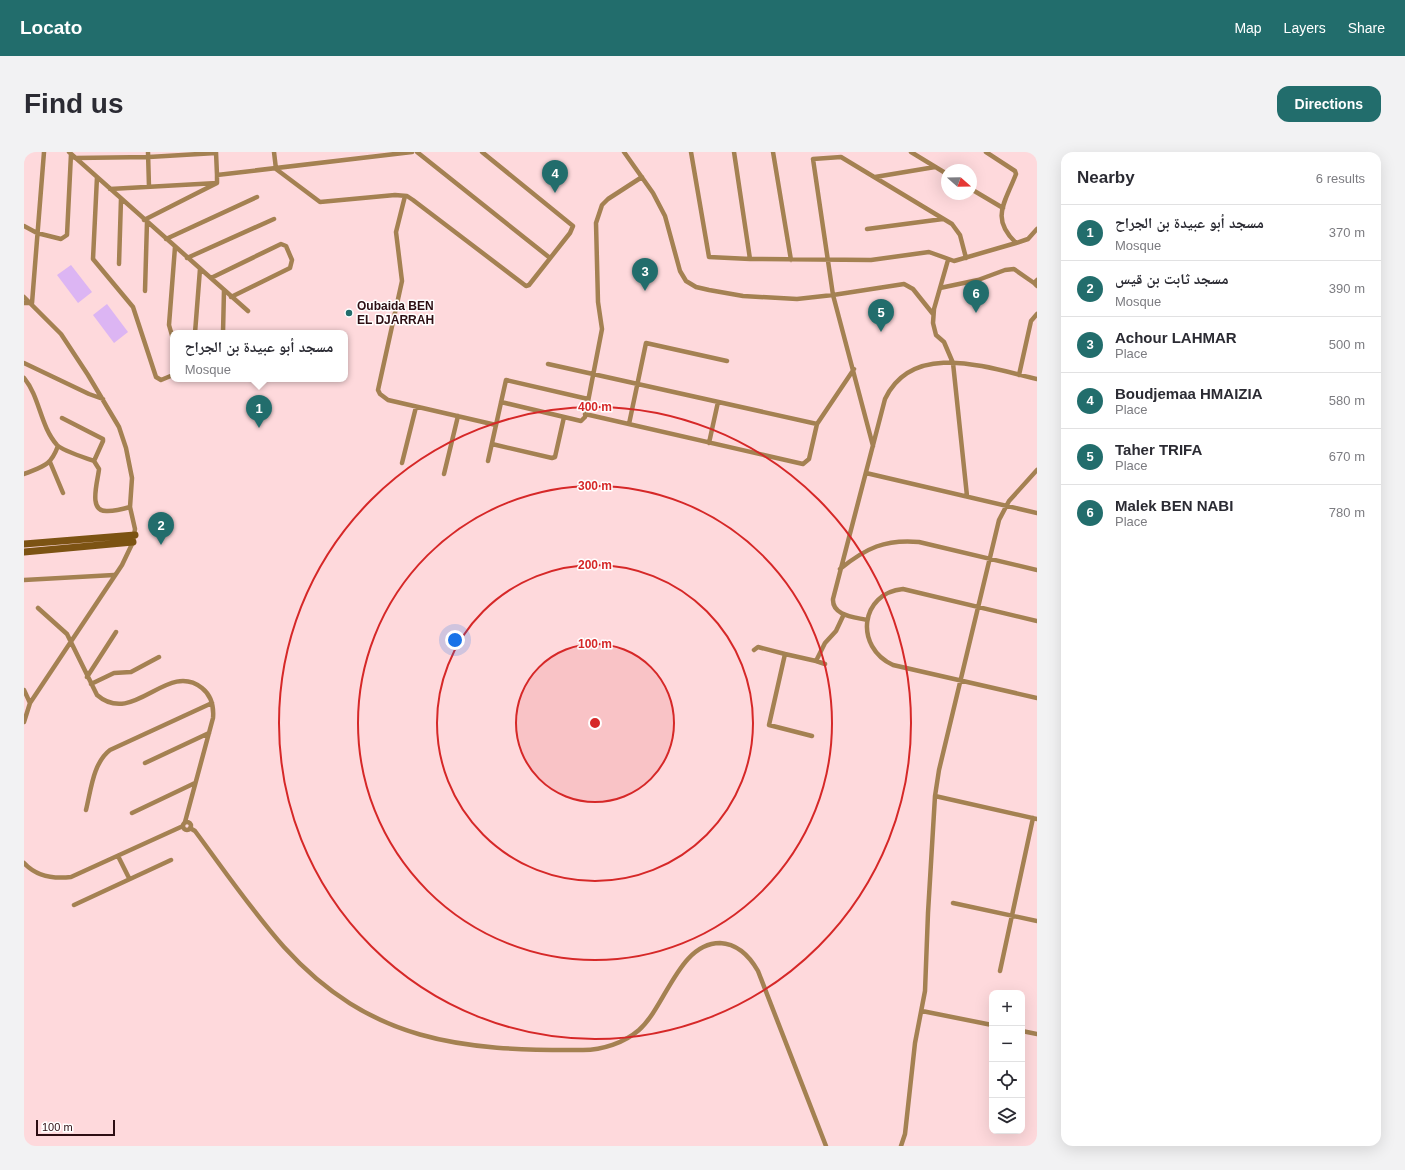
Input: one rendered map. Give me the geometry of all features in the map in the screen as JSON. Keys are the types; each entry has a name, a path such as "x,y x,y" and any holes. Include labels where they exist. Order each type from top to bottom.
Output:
{"main road":[{"path":"24,544 135,535"},
{"path":"24,552 133,542"}],"street":[{"path":"32,303 44,152"},
{"path":"75,158 216,152 218,175 217,183"},
{"path":"274,152 276,169 320,202 395,195 405,196 432,214 523,285 529,285 570,233 572,224 482,152"},
{"path":"218,175 412,152"},
{"path":"417,152 550,258"},
{"path":"624,152 653,193 665,216 680,271 686,281 696,287 743,296 797,299 904,284 913,289 933,314"},
{"path":"691,152 709,257 828,261 871,260 929,252 954,261 1028,239 1037,228"},
{"path":"734,152 750,259"},
{"path":"773,152 791,260"},
{"path":"911,152 941,170"},
{"path":"986,152 1015,171 1016,174 1003,208 1001,224 1008,236 1016,243"},
{"path":"24,226 38,233 61,239 67,235 70,153"},
{"path":"70,153 174,247 248,311"},
{"path":"148,154 149,187"},
{"path":"873,446 833,295 813,159 841,157 943,219 957,230 966,258"},
{"path":"874,177 935,167"},
{"path":"97,177 93,260 133,307 156,377 161,380 170,376"},
{"path":"501,402 580,421 585,414 602,329 598,302 596,223 602,205 605,202 642,177"},
{"path":"110,189 217,183"},
{"path":"146,221 217,183"},
{"path":"977,193 1003,208"},
{"path":"405,196 396,232 402,281 378,390 380,394 388,400 496,425"},
{"path":"166,239 257,197"},
{"path":"119,264 121,199"},
{"path":"188,258 274,219"},
{"path":"868,229 943,219"},
{"path":"145,291 146,221"},
{"path":"211,278 281,244 286,246 292,260 290,268 232,297"},
{"path":"170,330 169,325 174,247"},
{"path":"948,260 933,314 933,328 936,335 944,342 953,363 967,496"},
{"path":"195,330 200,269"},
{"path":"940,288 978,280 1005,270 1014,269 1036,283"},
{"path":"223,330 224,290"},
{"path":"24,297 32,303 61,334 119,426 126,448 132,478 130,507 135,535 122,565 30,703 24,722"},
{"path":"24,303 32,303"},
{"path":"1019,375 1031,321 1037,314"},
{"path":"629,424 646,343 727,361"},
{"path":"24,363 103,400"},
{"path":"867,620 844,614 834,609 832,603 885,399 894,384 915,370 928,364 953,363 979,366 1037,379"},
{"path":"548,364 817,424"},
{"path":"585,414 805,464 810,459 817,424 854,370"},
{"path":"24,378 32,390 45,427 58,446 94,461 99,469 94,500 98,507 107,512 130,507"},
{"path":"488,461 506,380 588,399"},
{"path":"89,394 94,385"},
{"path":"709,442 718,402"},
{"path":"402,463 416,406"},
{"path":"444,474 458,416"},
{"path":"492,444 552,458 555,457 564,417"},
{"path":"62,418 102,439 103,441 94,461"},
{"path":"24,474 50,462 58,446"},
{"path":"50,462 63,493"},
{"path":"901,1146 905,1134 915,1043 925,992 935,796 939,770 999,520 1006,506 1037,470"},
{"path":"866,473 1037,513"},
{"path":"840,569 856,556 870,549 893,542 919,542 1037,570"},
{"path":"24,580 114,575"},
{"path":"1037,621 978,608 913,591 893,590 886,593 878,600 867,620 866,632 872,648 883,661 898,667 1037,698"},
{"path":"38,608 62,628 71,641 87,677 97,695 104,701 122,704 131,702 169,684 184,680 202,688 210,696 213,718 184,824 185,830 190,828 195,831 275,936 320,981 343,999 376,1018 409,1032 449,1043 490,1048 584,1050 613,1045 625,1040 647,1022 682,967 697,950 706,945 716,943 732,945 742,950 750,958 758,971 826,1146"},
{"path":"816,661 825,643 836,632 844,614"},
{"path":"87,677 116,632"},
{"path":"754,650 758,647 825,664"},
{"path":"785,654 769,725 812,736"},
{"path":"91,684 114,673 131,672 159,657"},
{"path":"24,690 30,703"},
{"path":"86,810 99,764 104,755 110,750 212,703"},
{"path":"145,763 209,734"},
{"path":"132,813 195,783"},
{"path":"935,796 1035,819 1000,970"},
{"path":"24,863 36,872 55,878 63,878 80,874 184,824"},
{"path":"118,856 129,878"},
{"path":"74,905 129,878 171,860"},
{"path":"953,903 1037,921"},
{"path":"922,1011 989,1024"},
{"path":"1025,1032 1037,1034"}],"shaded area":[{"path":"71,265 92,292 78,303 57,275"},
{"path":"107,304 128,332 114,343 93,315"}],"place":[{"name":"Boudjemaa HMAIZIA","path":"555,193"},
{"name":"Achour LAHMAR","path":"645,291"},
{"name":"Oubaida BEN EL DJARRAH","path":"349,313"},
{"name":"Malek BEN NABI","path":"976,313"},
{"name":"Taher TRIFA","path":"881,332"},
{"name":"مسجد أبو عبيدة بن الجراح","path":"259,428"},
{"name":"مسجد ثابت بن قيس","path":"161,545"}]}
